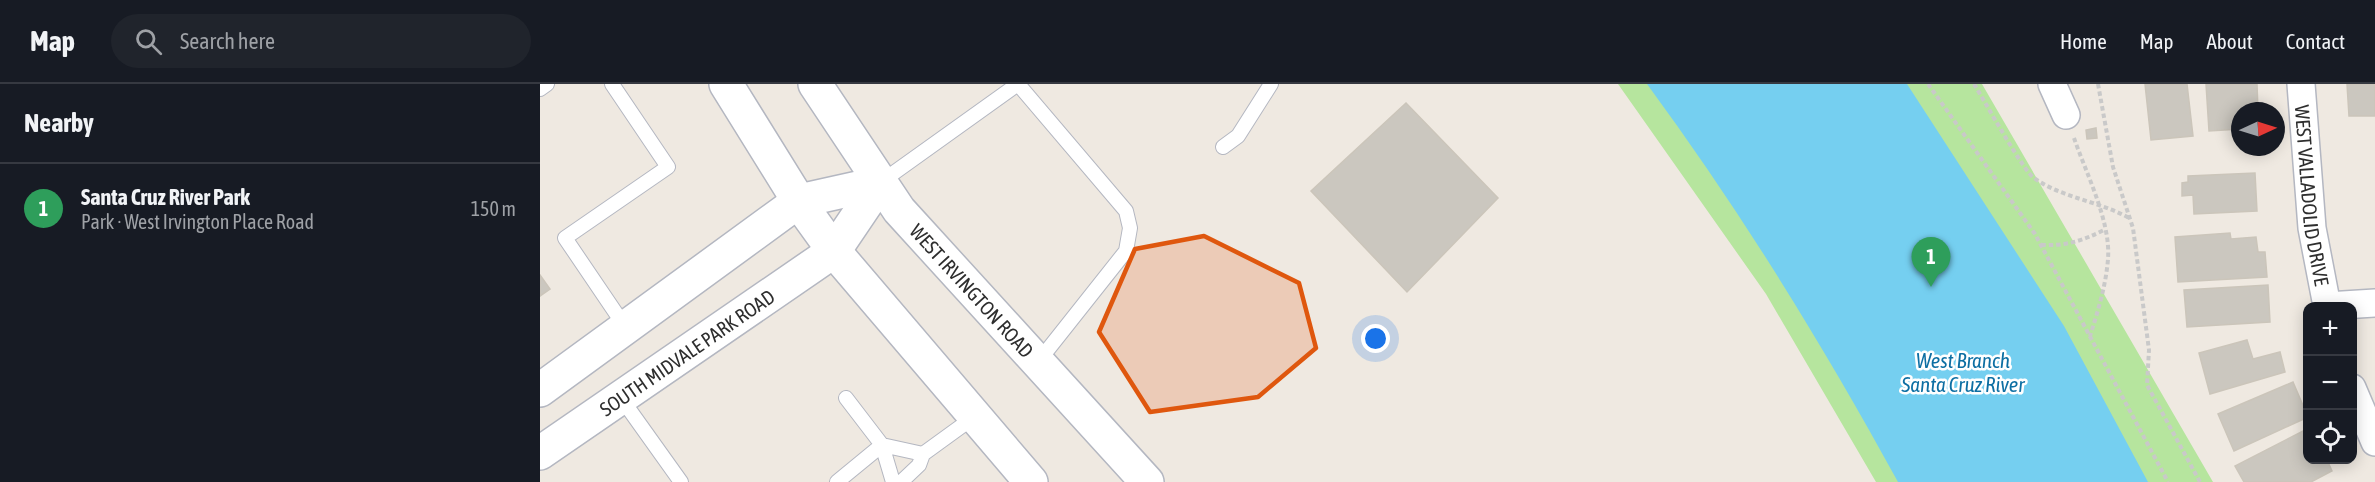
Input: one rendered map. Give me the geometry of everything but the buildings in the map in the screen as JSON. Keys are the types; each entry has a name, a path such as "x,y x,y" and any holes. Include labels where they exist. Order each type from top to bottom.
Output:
{"main road":[{"path":"726,84 799,201 834,251 1031,482"},
{"name":"WEST IRVINGTON ROAD","path":"815,84 899,210 1147,482"},
{"path":"540,390 799,201 880,183"},
{"path":"834,251 880,183"},
{"name":"SOUTH MIDVALE PARK ROAD","path":"540,453 834,251"}],"street":[{"path":"2052,84 2066,114"},
{"name":"WEST VALLADOLID DRIVE","path":"2301,84 2310,210 2326,302"},
{"path":"2357,304 2375,303"},
{"path":"2357,400 2375,442"}],"lane":[{"path":"540,89 547,84"},
{"path":"612,84 668,167 565,238 626,328"},
{"path":"880,183 1016,84 1126,211 1130,228 1126,251 1038,362"},
{"path":"1223,147 1238,136 1271,84"},
{"path":"621,398 681,482"},
{"path":"846,398 882,445 893,482"},
{"path":"901,482 919,465 923,453 974,417"},
{"path":"882,445 923,453"},
{"path":"837,482 882,445"}],"path":[{"path":"1928,84 2041,245 2169,482"},
{"path":"1974,84 2032,178 2077,198 2109,206 2129,218"},
{"path":"2098,84 2113,167 2129,218 2149,350 2147,385 2200,482"},
{"path":"2066,114 2097,203 2108,257 2100,305 2090,336"},
{"path":"2041,245 2063,246 2080,243 2104,230"}],"highlighted area":[{"path":"1204,236 1299,283 1316,348 1258,397 1150,412 1099,332 1135,249"}],"green space":[{"name":"West Branch Santa Cruz River","path":"1618,84 1982,84 2213,482 1876,482 1766,294"}],"water":[{"name":"West Branch Santa Cruz River","path":"1647,84 1907,84 2064,326 2148,482 1898,482 1810,329 1748,229"}],"place":[{"name":"Santa Cruz River Park","path":"1931,287"}]}
